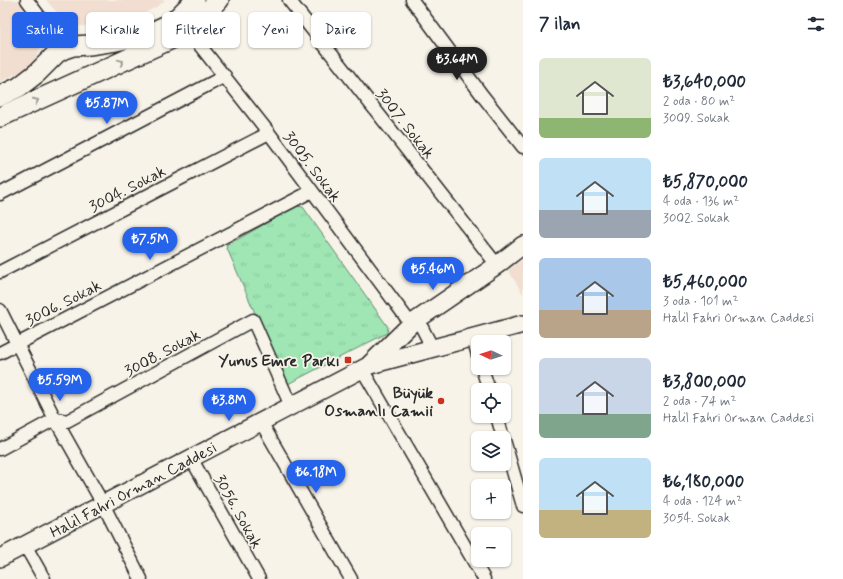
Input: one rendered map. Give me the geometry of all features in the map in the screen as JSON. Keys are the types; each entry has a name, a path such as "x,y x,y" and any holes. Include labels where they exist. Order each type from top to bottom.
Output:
{"main road":[{"path":"78,47 146,35 174,22 195,0"},
{"path":"207,12 219,0"},
{"path":"0,117 162,43"},
{"path":"0,96 19,87 37,73 57,53 68,48 83,51 88,57 90,68 85,78"},
{"path":"48,61 50,74 54,81 65,88"},
{"name":"Halil Fahri Orman Caddesi","path":"0,558 365,367 414,322 497,266 523,245"},
{"path":"484,335 523,324"},
{"path":"365,367 471,339"}],"street":[{"path":"27,0 37,12"},
{"name":"3007. Sokak","path":"289,0 497,266"},
{"path":"412,0 482,95 523,147"},
{"name":"3005. Sokak","path":"202,48 270,133 312,191 414,322 433,349"},
{"path":"0,194 225,76"},
{"name":"3004. Sokak","path":"0,272 270,133"},
{"name":"3006. Sokak","path":"0,353 312,191"},
{"path":"0,310 55,419 103,504 141,579"},
{"name":"3008. Sokak","path":"0,449 55,419 67,421 253,320 291,406"},
{"path":"365,367 484,579"},
{"path":"261,422 351,579"},
{"name":"3056. Sokak","path":"191,458 259,579"},
{"path":"511,464 523,506"},
{"path":"25,545 44,579"}],"shaded area":[{"path":"0,0 21,0 30,12 12,12 12,48 40,49 33,64 0,82"},
{"path":"46,0 165,0 147,12 86,12 86,26 78,26 78,12 57,12"},
{"path":"523,259 523,294 508,270"}],"green space":[{"path":"296,206 303,207 388,327 387,333 286,385 226,246"}],"place":[{"name":"Yunus Emre Parkı","path":"348,360"},
{"name":"Büyük Osmanlı Camii","path":"441,401"}]}
